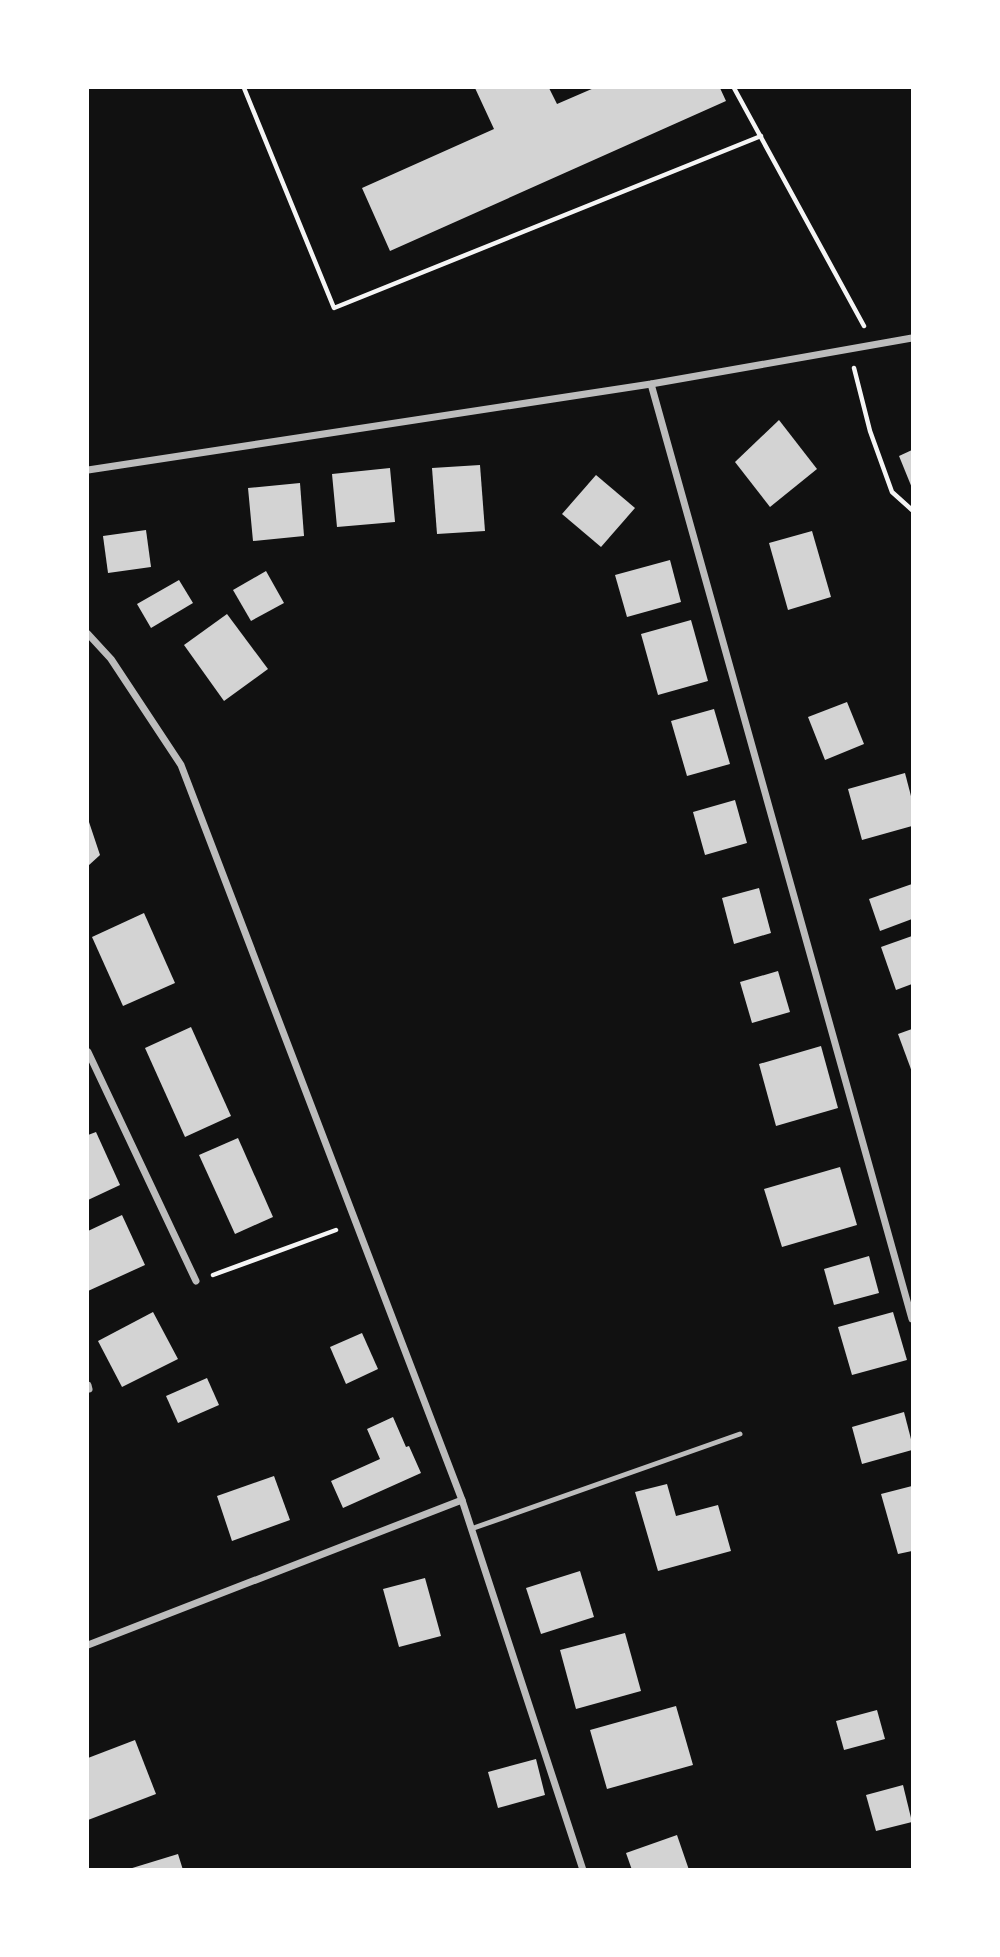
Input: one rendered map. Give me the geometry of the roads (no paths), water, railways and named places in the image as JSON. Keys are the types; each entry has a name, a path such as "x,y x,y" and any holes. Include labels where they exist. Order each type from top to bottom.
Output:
{"street":[{"path":"88,470 651,384 912,338"},
{"path":"651,384 912,1318"},
{"path":"88,634 111,659 181,765 461,1500 583,1870"},
{"path":"88,1052 196,1281"},
{"path":"88,1645 461,1500"}],"lane":[{"path":"471,1529 740,1434"}]}
